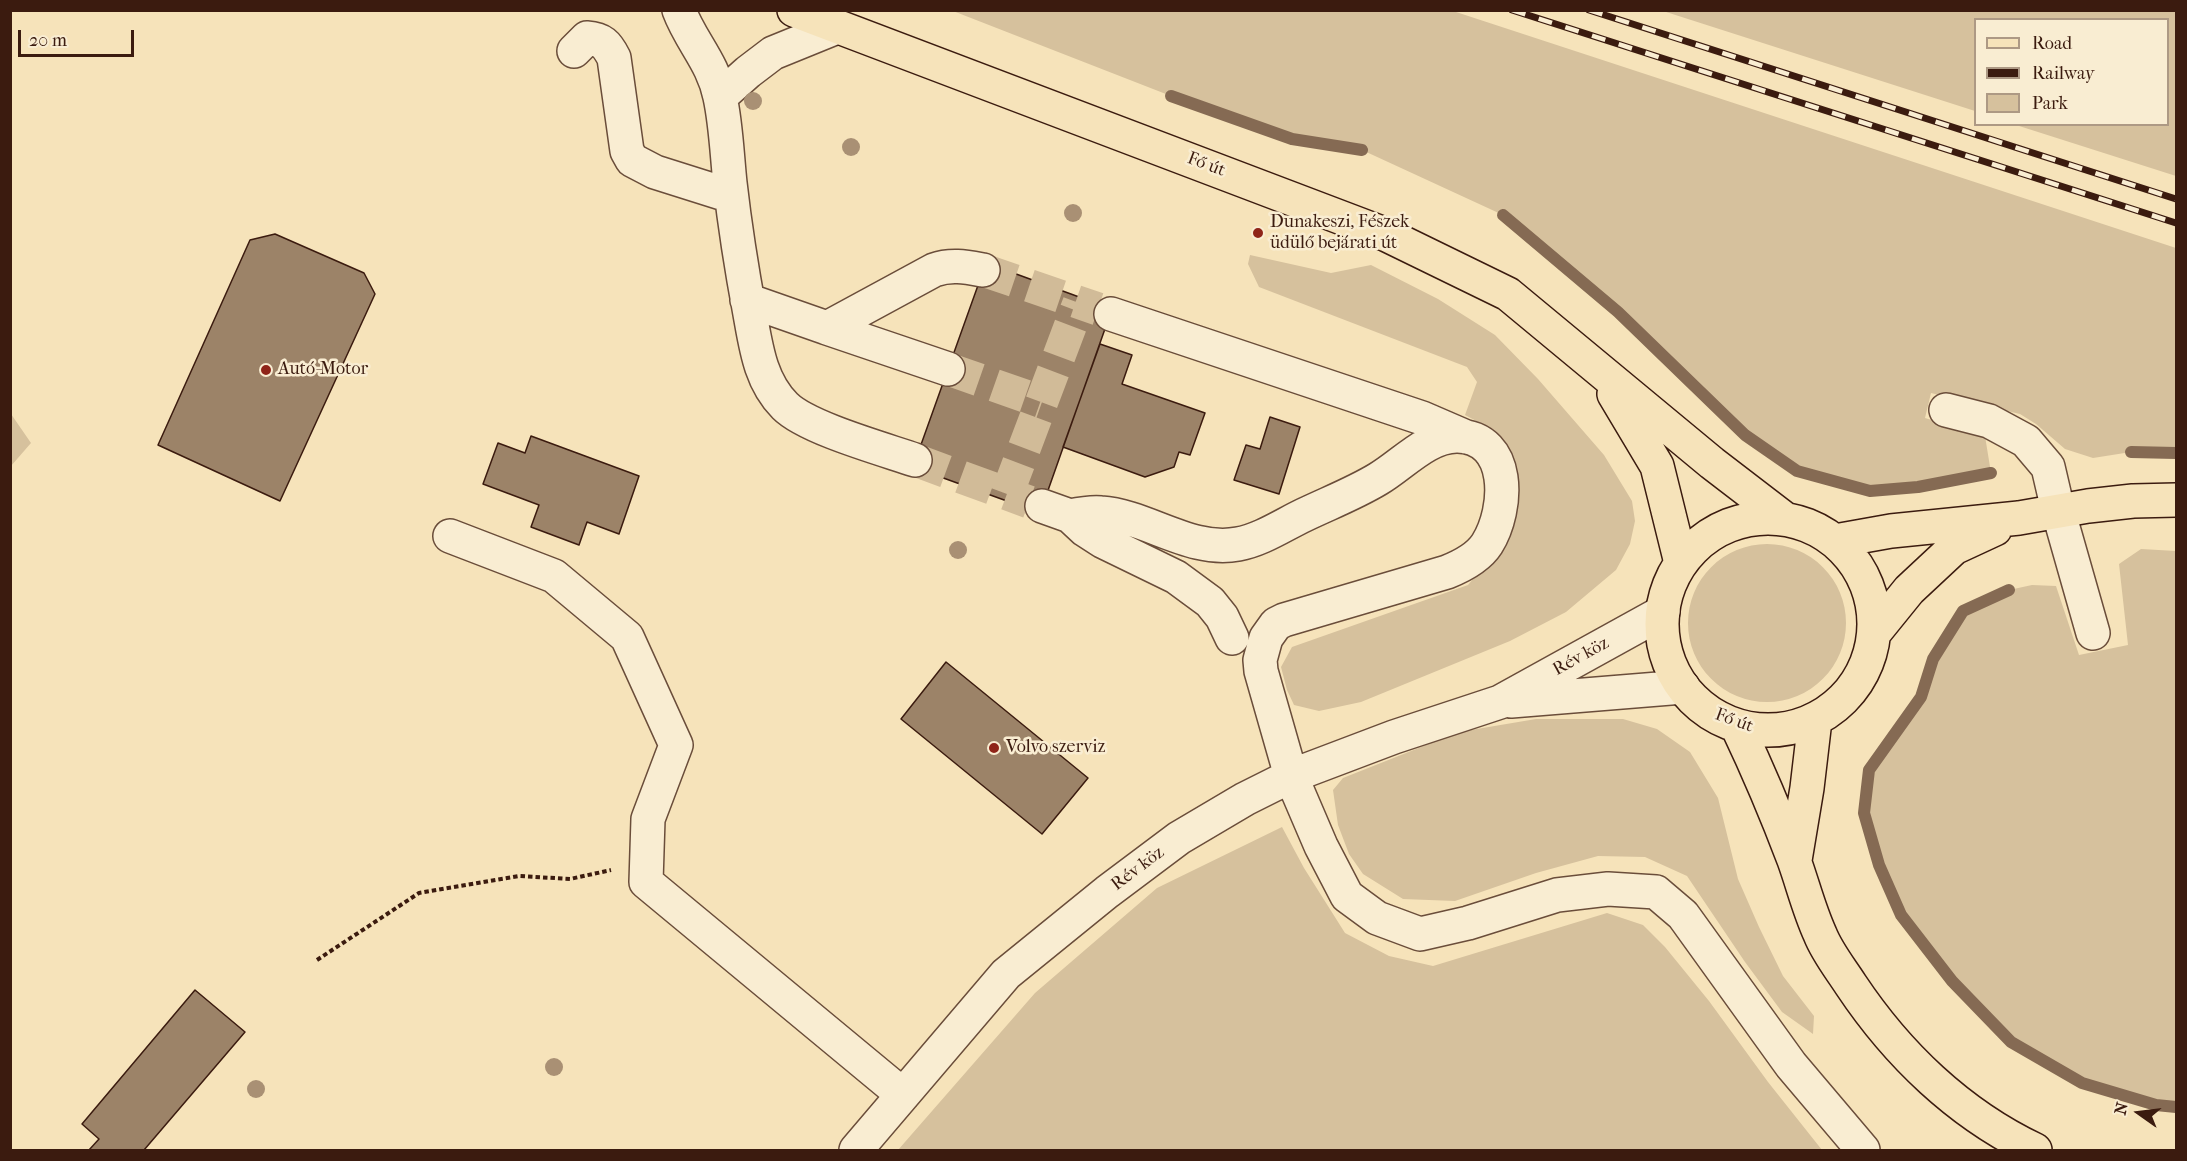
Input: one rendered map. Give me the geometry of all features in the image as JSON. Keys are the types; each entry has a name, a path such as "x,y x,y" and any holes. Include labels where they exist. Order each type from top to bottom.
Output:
{"main road":[{"name":"Fő út","path":"794,10 1387,235 1508,294 1712,463 1785,519"},
{"name":"Fő út","path":"1595,365 1657,466 1681,563"},
{"name":"Fő út","path":"1835,541 1891,531 2019,518 2058,510 2133,501 2176,500"},
{"name":"Fő út","path":"1875,632 1909,590 1954,548 2019,518"},
{"name":"Fő út","path":"1785,519 1811,526 1835,541 1858,566 1872,597 1875,632 1866,668 1845,698 1815,720 1790,728 1764,731 1737,726 1707,711 1683,687 1670,664 1663,639 1663,612 1669,586 1681,563 1709,536 1746,520 1785,519"},
{"path":"1795,861 1815,720"},
{"path":"1737,726 1768,793 1795,861 1820,935 1882,1029 1934,1081 1985,1124 2035,1150"}],"street":[{"path":"680,10 684,23 710,63 720,97 731,196 747,300 761,365 770,389 786,407 805,420 915,460"},
{"path":"720,97 773,53 837,27"},
{"path":"574,51 586,38 604,42 609,47 614,58 627,151 632,160 655,172 731,196"},
{"path":"827,328 933,270 944,266 983,270"},
{"path":"747,300 948,369"},
{"path":"1111,314 1422,418 1484,444 1496,457 1501,501 1493,533 1480,552 1447,572 1284,620 1270,631 1262,648 1260,671 1291,776 1321,846 1347,896 1377,918 1420,934 1468,923 1557,895 1608,889 1656,892 1683,915 1791,1065 1863,1150"},
{"path":"1946,410 1989,422 2026,441 2048,466 2093,633"},
{"path":"1232,638 1222,617 1196,590 1155,565 1102,541 1056,511 1115,515 1196,542 1219,546 1238,544 1377,480 1431,443 1444,437 1466,437"},
{"path":"450,536 554,576 627,637 676,745 648,819 646,882 903,1095"},
{"name":"Rév köz","path":"856,1150 1006,974 1107,892 1179,838 1245,799 1291,776 1394,737 1500,702 1663,612"},
{"name":"Rév köz","path":"1500,702 1683,687"}],"path":[{"path":"316,960 419,893 519,876 570,879 647,864"}],"green space":[{"path":"953,11 1453,11 2176,248 2176,453 2131,452 2093,458 2065,449 2036,424 2020,414 1931,393 1925,418 1985,436 1991,473 1918,487 1870,491 1797,471 1745,435 1618,312 1503,215 1362,150 1292,139 1171,96"},
{"path":"1663,11 2176,11 2176,176 2019,126 2169,126 2169,18 1974,18 1974,111"},
{"path":"1250,255 1331,273 1371,265 1438,299 1495,335 1538,379 1604,455 1632,501 1635,521 1630,544 1616,570 1566,612 1510,641 1361,702 1319,711 1294,705 1281,667 1292,647 1468,585 1504,542 1509,458 1497,432 1465,415 1477,382 1467,367 1259,287 1248,264"},
{"path":"11,414 31,443 11,466"},
{"path":"1767,544 1797,550 1811,557 1823,567 1833,579 1840,593 1846,623 1840,653 1833,667 1823,679 1811,689 1797,696 1767,702 1737,696 1723,689 1711,679 1701,667 1694,653 1688,623 1694,593 1701,579 1711,567 1723,557 1737,550"},
{"path":"2141,549 2176,551 2176,1107 2156,1105 2082,1083 2011,1042 1952,981 1901,915 1879,865 1864,813 1869,770 1921,697 1933,659 1963,611 2009,590 2032,585 2056,586 2079,655 2128,645 2119,564"},
{"path":"1536,719 1623,719 1657,729 1690,752 1718,798 1738,879 1759,927 1783,976 1814,1016 1813,1034 1782,1012 1687,876 1645,857 1598,856 1536,873 1455,901 1403,899 1363,874 1349,854 1338,825 1333,790 1343,778 1459,732"},
{"path":"1282,827 1304,868 1345,933 1389,956 1433,966 1607,913 1643,925 1665,947 1709,1001 1768,1082 1822,1150 898,1150 1035,993 1157,888"}],"building":[{"name":"Autó-Motor","path":"275,234 364,273 375,294 280,501 158,445 250,240"},
{"path":"986,263 1112,309 1040,513 913,467"},
{"path":"1100,344 1132,355 1122,384 1205,413 1190,455 1179,452 1174,467 1145,477 1063,447"},
{"path":"1270,417 1300,427 1279,494 1234,480 1246,445 1260,449"},
{"path":"531,436 639,476 619,534 587,522 579,545 531,527 539,505 483,484 498,443 525,453"},
{"name":"Volvo szerviz","path":"946,662 1088,778 1042,834 901,719"},
{"path":"195,990 245,1032 144,1150 89,1150 99,1139 82,1124"}],"waterway":[{"path":"1171,96 1292,139 1362,150"},
{"path":"1503,215 1618,312 1745,435 1797,471 1870,491 1918,487 1991,473"},
{"path":"2131,452 2176,453"},
{"path":"2009,590 1963,611 1933,659 1921,697 1869,770 1864,813 1879,865 1901,915 1952,981 2011,1042 2082,1083 2156,1105 2176,1107"}],"tunnel":[{"path":"983,270 1098,309"},
{"path":"1007,494 1079,303"},
{"path":"948,369 1042,402"},
{"path":"915,460 1029,502"}],"railway":[{"path":"1512,10 2176,223"},
{"path":"1589,10 2176,199"}],"place":[{"name":"Dunakeszi, Fészek üdülő bejárati út","path":"1258,233"},
{"name":"Autó-Motor","path":"266,370"},
{"name":"Volvo szerviz","path":"994,748"}]}
